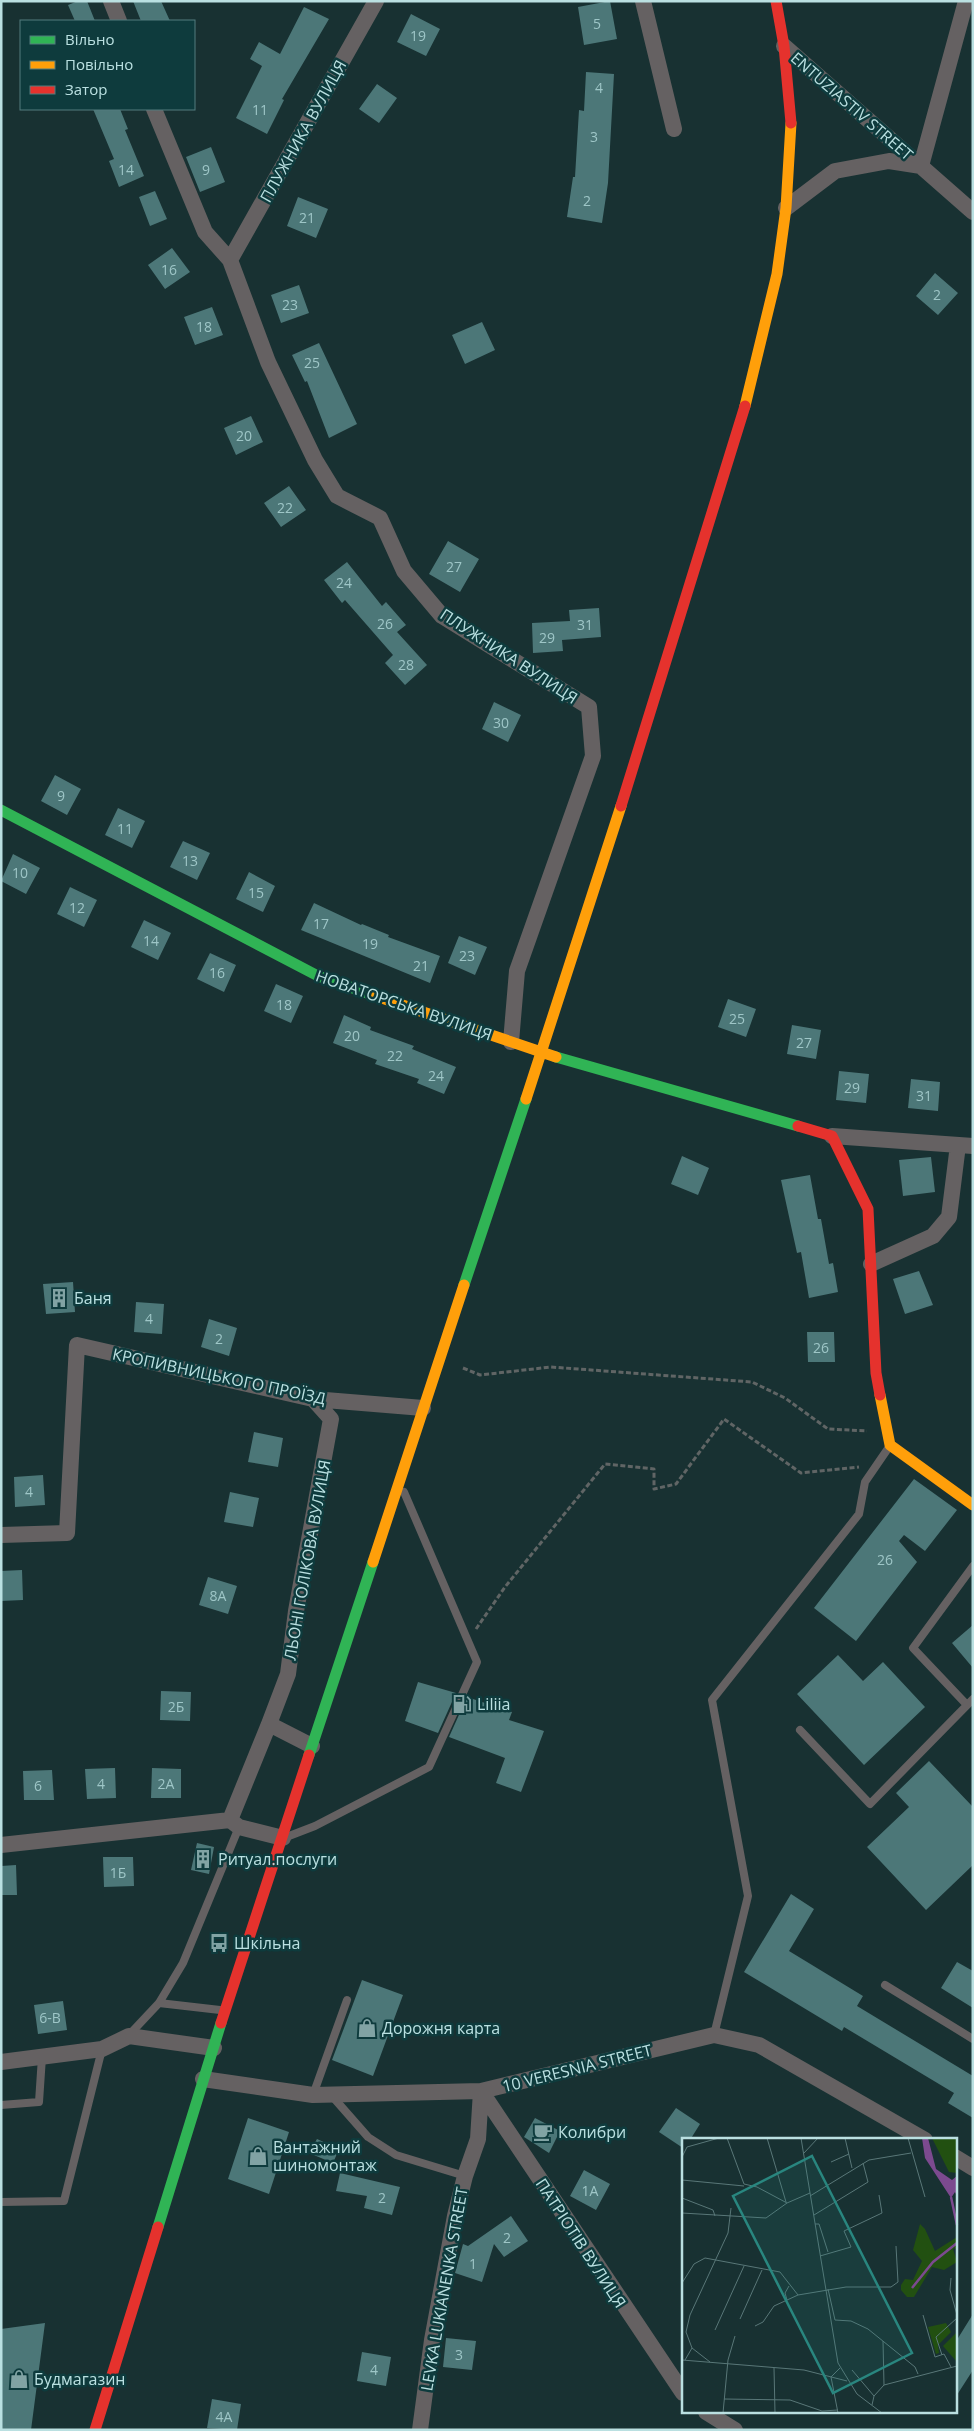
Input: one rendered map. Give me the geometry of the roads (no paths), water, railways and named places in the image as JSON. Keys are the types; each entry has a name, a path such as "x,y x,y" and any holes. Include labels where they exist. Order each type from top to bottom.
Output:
{"main road":[{"path":"95,2430 225,2011 542,1053 752,382 777,274 786,208 792,132 784,46 776,1"},
{"name":"НОВАТОРСЬКА ВУЛИЦЯ","path":"1,810 318,976 542,1053 832,1136"},
{"path":"832,1136 868,1209 876,1373 890,1445 973,1505"}],"street":[{"path":"111,1 119,20"},
{"name":"ПЛУЖНИКА ВУЛИЦЯ","path":"230,260 376,1"},
{"path":"643,1 674,129"},
{"path":"921,166 966,1"},
{"name":"ENTUZIASTIV STREET","path":"784,46 973,212"},
{"name":"ПЛУЖНИКА ВУЛИЦЯ","path":"154,110 205,232 230,260 268,362 315,460 337,496 380,518 404,571 442,616 589,707 593,756 517,971 510,1042"},
{"name":"ENTUZIASTIV STREET","path":"786,208 835,171 890,161 921,166"},
{"name":"НОВАТОРСЬКА ВУЛИЦЯ","path":"832,1136 965,1146 948,1217 933,1236 871,1264"},
{"name":"КРОПИВНИЦЬКОГО ПРОЇЗД","path":"1,1535 67,1533 77,1345 314,1399 423,1408"},
{"name":"ЛЬОНІ ГОЛІКОВА ВУЛИЦЯ","path":"235,1823 288,1674 296,1611 331,1419 314,1399"},
{"path":"269,1724 312,1746"},
{"path":"1,1845 235,1823 282,1838"},
{"name":"10 VERESNIA STREET","path":"203,2079 312,2095 481,2091 714,2035 759,2045 922,2138"},
{"path":"1,2062 102,2049 129,2036 214,2048"},
{"name":"LEVKA LUKIANENKA STREET","path":"420,2430 432,2340 455,2216 465,2176 478,2139 481,2091"},
{"name":"ПАТРІОТІВ ВУЛИЦЯ","path":"481,2091 682,2392"},
{"path":"956,2158 973,2168"},
{"path":"709,2414 735,2430"}],"lane":[{"path":"714,2035 748,1896 712,1700 858,1514 865,1482 890,1445"},
{"path":"282,1838 316,1826 429,1767 477,1662 399,1481"},
{"path":"800,1730 870,1804 970,1702 913,1648 973,1566"},
{"path":"129,2036 160,2003 182,1963 235,1823"},
{"path":"885,1985 973,2039"},
{"path":"312,2095 347,2000"},
{"path":"160,2003 225,2011"},
{"path":"1,2202 64,2201 102,2049"},
{"path":"1,2106 39,2102 42,2057"},
{"path":"331,2095 368,2137 396,2155 465,2176"}],"place":[{"name":"Баня","path":"59,1298"},
{"name":"Liliia","path":"462,1704"},
{"name":"Ритуал.послуги","path":"203,1859"},
{"name":"Шкільна","path":"219,1943"},
{"name":"Дорожня карта","path":"367,2028"},
{"name":"Колибри","path":"543,2132"},
{"name":"Вантажний шиномонтаж","path":"258,2156"},
{"name":"Будмагазин","path":"19,2379"}]}
